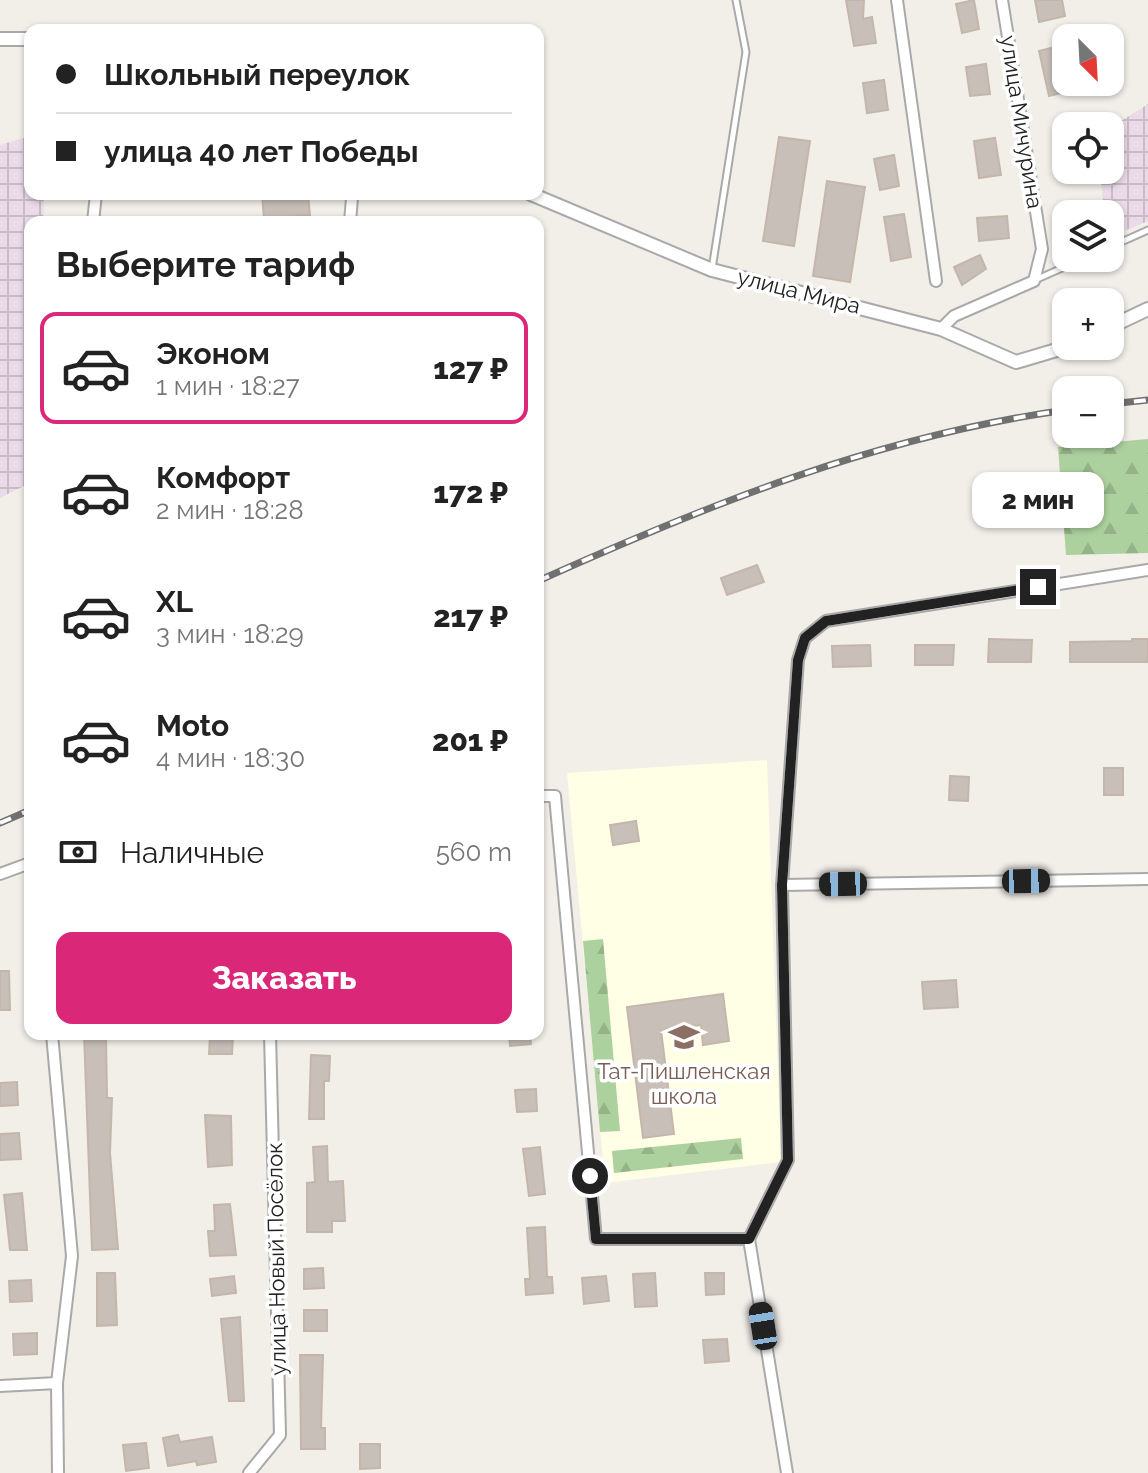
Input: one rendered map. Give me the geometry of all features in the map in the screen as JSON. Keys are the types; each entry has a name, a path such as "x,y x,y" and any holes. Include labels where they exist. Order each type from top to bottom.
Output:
{"street":[{"path":"897,0 936,281"},
{"name":"улица Мичурина","path":"1002,0 1042,249 1034,281"},
{"path":"0,39 24,39"},
{"name":"улица Мира","path":"544,199 712,270 941,329 1016,362 1052,351"},
{"path":"941,329 954,316 1034,281"},
{"path":"1124,320 1148,309"},
{"path":"787,1473 749,1239 788,1160 782,885 798,660 805,638 826,621 1148,570"},
{"path":"544,796 555,796 596,1239 749,1239"},
{"path":"0,874 24,865"},
{"path":"782,885 1148,879"},
{"path":"53,1040 72,1256 57,1383 58,1473"},
{"name":"улица Новый Посёлок","path":"249,1473 280,1435 270,1040"},
{"path":"0,1386 57,1383"}],"lane":[{"path":"712,270 746,52 736,0"},
{"path":"1124,241 1148,230"},
{"path":"1034,281 1054,272"}],"shaded area":[{"path":"1148,104 1148,221 1124,231 1124,200 1103,200 1101,184 1124,184 1124,119"},
{"path":"24,138 24,200 44,200 43,216 24,216 24,486 0,498 0,145"},
{"name":"Тат-Пишленская школа","path":"767,760 781,1162 605,1183 567,773"}],"green space":[{"path":"1148,439 1148,553 1066,555 1058,448 1124,448 1124,441"},
{"path":"603,939 620,1131 600,1132 583,941"},
{"path":"741,1138 743,1159 614,1173 612,1151"}],"building":[{"path":"846,0 864,0 863,19 872,17 876,43 854,46"},
{"path":"974,0 979,29 962,33 956,4"},
{"path":"1035,0 1062,0 1065,16 1039,22"},
{"path":"1052,48 1052,95 1049,96 1039,51"},
{"path":"986,64 990,94 970,96 966,67"},
{"path":"884,80 888,110 867,113 863,83"},
{"path":"779,137 810,141 794,246 763,241"},
{"path":"995,138 1001,175 979,178 974,141"},
{"path":"894,155 899,186 880,190 874,159"},
{"path":"827,181 865,187 850,282 813,276"},
{"path":"262,200 309,200 310,215 264,216"},
{"path":"904,214 911,257 891,261 884,217"},
{"path":"1007,216 1009,238 979,241 977,218"},
{"path":"980,255 986,269 962,285 954,267"},
{"path":"757,565 764,582 727,595 721,578"},
{"path":"989,639 1032,640 1031,662 988,662"},
{"path":"1148,639 1148,662 1070,662 1070,642"},
{"path":"870,645 871,666 833,667 832,646"},
{"path":"915,645 954,645 953,665 915,665"},
{"path":"1104,768 1123,768 1123,795 1104,795"},
{"path":"950,776 969,777 968,801 949,800"},
{"path":"636,821 639,841 613,845 610,825"},
{"path":"0,971 9,971 10,1010 0,1010"},
{"path":"956,980 958,1007 924,1009 922,982"},
{"path":"723,994 729,1041 703,1045 701,1025 661,1030 674,1134 643,1138 627,1007"},
{"path":"84,1040 106,1040 107,1098 112,1098 110,1153 118,1249 92,1250"},
{"path":"210,1040 233,1040 232,1054 209,1054"},
{"path":"510,1040 531,1040 531,1044 510,1046"},
{"path":"311,1055 330,1056 329,1081 324,1081 324,1119 309,1119"},
{"path":"17,1082 18,1105 0,1106 0,1083"},
{"path":"536,1089 537,1111 517,1112 515,1090"},
{"path":"205,1115 231,1116 232,1165 208,1167"},
{"path":"19,1133 21,1159 0,1160 0,1134"},
{"path":"327,1146 328,1182 343,1181 345,1221 332,1221 332,1232 307,1232 307,1183 315,1182 313,1147"},
{"path":"540,1147 545,1194 529,1196 523,1149"},
{"path":"22,1193 27,1250 10,1250 4,1195"},
{"path":"230,1204 236,1255 210,1256 208,1231 215,1231 214,1205"},
{"path":"545,1227 547,1277 552,1277 553,1293 526,1295 525,1279 530,1279 527,1228"},
{"path":"323,1268 324,1288 304,1289 304,1269"},
{"path":"97,1273 115,1273 117,1325 97,1326"},
{"path":"655,1273 657,1306 635,1307 633,1274"},
{"path":"705,1273 724,1273 724,1294 706,1295"},
{"path":"234,1276 236,1293 212,1296 210,1279"},
{"path":"606,1276 609,1301 584,1304 582,1278"},
{"path":"31,1280 32,1301 10,1302 9,1281"},
{"path":"304,1310 327,1310 327,1331 304,1331"},
{"path":"240,1317 244,1401 229,1401 221,1319"},
{"path":"37,1333 37,1354 14,1355 13,1334"},
{"path":"727,1339 729,1361 705,1363 703,1340"},
{"path":"300,1355 323,1355 321,1428 325,1428 325,1449 301,1449"},
{"path":"178,1435 180,1442 212,1437 216,1462 197,1465 196,1461 168,1466 163,1438"},
{"path":"146,1443 149,1468 126,1471 123,1445"},
{"path":"360,1444 380,1444 380,1468 360,1469"}],"railway":[{"path":"1124,403 1148,400"},
{"path":"544,578 666,525 796,476 929,437 1052,412"},
{"path":"0,823 24,813"}],"place":[{"name":"Тат-Пишленская школа","path":"684,1037"}],"route":[{"path":"590,1176 596,1239 749,1239 788,1160 782,885 798,660 805,638 826,621 1038,587"}]}
